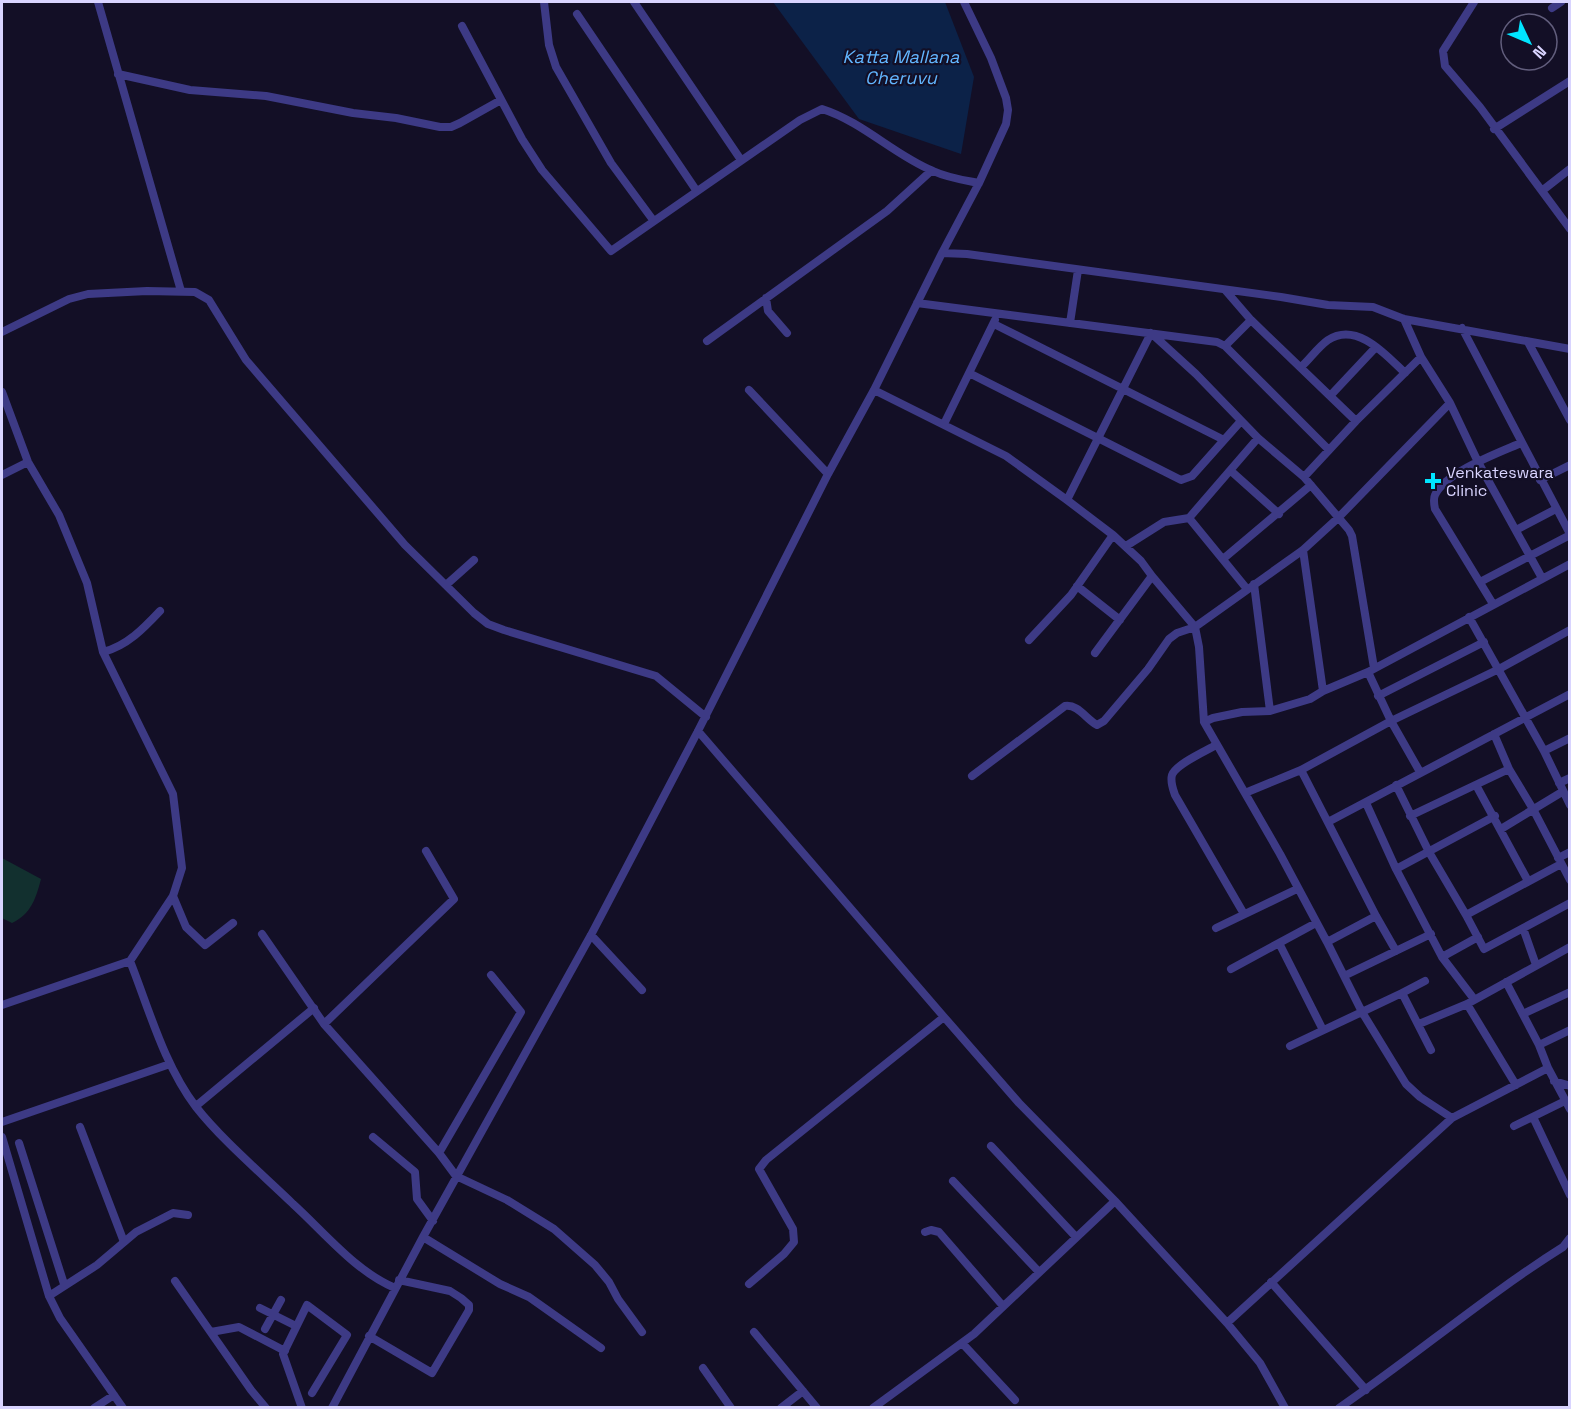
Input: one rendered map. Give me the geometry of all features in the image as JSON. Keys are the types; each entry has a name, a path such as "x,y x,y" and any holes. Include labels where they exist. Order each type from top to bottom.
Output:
{"street":[{"path":"98,2 181,291"},
{"path":"543,2 549,45 556,67 611,163 653,220"},
{"path":"634,2 741,160"},
{"path":"332,1407 456,1176 591,935 706,717 828,474 874,390 979,183 1006,124 1008,110 1006,98 991,58 964,2"},
{"path":"1474,2 1443,51 1445,66 1480,107 1494,129 1568,224"},
{"path":"1552,8 1561,2"},
{"path":"576,14 696,190"},
{"path":"462,26 522,139 542,170 611,251 800,120 822,109 870,133 931,171 979,183"},
{"path":"118,74 190,90 266,96 353,113 396,118 440,128 460,123 501,100"},
{"path":"1494,129 1569,81"},
{"path":"1543,190 1569,169"},
{"path":"706,341 886,212 931,171"},
{"path":"942,253 967,254 1328,305 1373,307 1404,319 1569,349"},
{"path":"1070,323 1078,270"},
{"path":"2,332 78,295 181,291 200,294 209,300 246,360 405,545 488,624 656,675 706,717"},
{"path":"1226,291 1251,320 1356,421"},
{"path":"766,298 768,311 787,333"},
{"path":"917,303 1208,339 1225,346 1329,450"},
{"path":"944,424 998,314"},
{"path":"1404,319 1421,357 1450,403 1478,462 1542,578"},
{"path":"1225,346 1251,320"},
{"path":"994,324 1224,440"},
{"path":"1462,328 1569,535 1480,582"},
{"path":"1067,500 1151,333"},
{"path":"1151,333 1196,374 1258,438 1304,477 1352,536 1371,670 1378,696 1420,772"},
{"path":"1301,367 1328,340 1339,335 1359,336 1376,347 1405,373"},
{"path":"1528,342 1569,420"},
{"path":"1330,396 1376,347"},
{"path":"1304,477 1356,421 1421,357"},
{"path":"969,373 1181,480 1192,476 1241,421"},
{"path":"749,390 828,474"},
{"path":"874,390 1006,456 1067,500 1113,535 1142,561 1195,627 1199,647 1204,722 1216,745 1327,942 1362,1012 1406,1084 1420,1097 1452,1118"},
{"path":"2,392 28,462 59,515 87,583 103,652 173,794 182,868 173,896 130,961 2,1005"},
{"path":"972,776 1065,706 1074,707 1093,723 1101,724 1148,669 1169,639 1177,633 1195,627 1303,550 1338,518 1450,403"},
{"path":"1126,546 1164,522 1188,518 1258,438"},
{"path":"1493,604 1435,509 1435,495 1442,485 1478,462 1521,444"},
{"path":"2,475 28,462"},
{"path":"1540,480 1569,465"},
{"path":"1231,471 1279,514"},
{"path":"1223,559 1311,485"},
{"path":"1516,530 1556,510"},
{"path":"1188,518 1247,590"},
{"path":"1029,640 1077,586 1113,535"},
{"path":"1303,550 1323,691"},
{"path":"446,585 474,560"},
{"path":"1204,722 1242,712 1270,711 1298,704 1371,670 1569,564"},
{"path":"1095,653 1152,576"},
{"path":"1254,584 1270,711"},
{"path":"1077,586 1120,620"},
{"path":"103,652 116,649 142,630 160,611"},
{"path":"1469,616 1544,751 1569,805"},
{"path":"1245,793 1301,770 1390,721 1499,669 1569,630"},
{"path":"1378,696 1484,642"},
{"path":"1328,822 1569,694"},
{"path":"698,731 1020,1103 1115,1201 1227,1323 1260,1363 1285,1407"},
{"path":"1494,734 1509,769 1533,809 1569,880"},
{"path":"1544,751 1569,738"},
{"path":"1216,745 1178,767 1171,780 1175,795 1244,914"},
{"path":"1410,816 1509,769"},
{"path":"1301,770 1396,951"},
{"path":"1558,783 1569,778"},
{"path":"1396,785 1429,852 1484,949 1569,903"},
{"path":"1476,785 1528,880"},
{"path":"1501,829 1562,792"},
{"path":"1366,803 1396,869 1442,957 1470,1001 1516,1085"},
{"path":"1396,869 1495,816"},
{"path":"324,1024 454,899 426,851"},
{"path":"1466,915 1560,861 1569,852"},
{"path":"1216,928 1297,889"},
{"path":"173,896 186,927 205,945 233,923"},
{"path":"1327,942 1376,916"},
{"path":"1231,969 1316,922"},
{"path":"1523,928 1536,965"},
{"path":"262,934 324,1024 439,1153 456,1176 507,1200 554,1229 595,1265 642,1332"},
{"path":"1344,976 1431,934"},
{"path":"591,935 642,990"},
{"path":"1442,957 1478,937"},
{"path":"1279,943 1323,1030"},
{"path":"1419,1024 1470,1001 1569,946"},
{"path":"130,961 170,1064 196,1106 241,1155 376,1280 456,1294 469,1305 469,1310 432,1373 369,1336"},
{"path":"439,1153 520,1012 491,975"},
{"path":"1290,1046 1425,981"},
{"path":"1506,982 1569,1109"},
{"path":"1523,1014 1569,992"},
{"path":"1402,993 1431,1050"},
{"path":"196,1106 314,1008"},
{"path":"749,1284 784,1254 794,1242 793,1229 759,1169 766,1160 944,1017"},
{"path":"1539,1045 1569,1030"},
{"path":"2,1122 170,1064"},
{"path":"1227,1323 1452,1118 1548,1068"},
{"path":"1554,1081 1569,1086"},
{"path":"1514,1126 1565,1101"},
{"path":"1533,1117 1569,1195"},
{"path":"80,1127 123,1242"},
{"path":"2,1137 49,1296 60,1318 123,1407"},
{"path":"373,1137 416,1172 417,1200 433,1221"},
{"path":"19,1143 64,1284"},
{"path":"991,1146 1076,1237"},
{"path":"953,1180 1039,1272"},
{"path":"873,1407 975,1334 1115,1201"},
{"path":"49,1296 64,1284 97,1265 136,1232 173,1213 188,1215"},
{"path":"925,1232 932,1230 939,1232 1003,1306"},
{"path":"423,1237 500,1284 529,1297 601,1348"},
{"path":"1339,1407 1366,1390 1452,1323 1563,1247 1569,1238"},
{"path":"175,1281 266,1407"},
{"path":"1271,1281 1366,1390"},
{"path":"265,1329 281,1300"},
{"path":"302,1407 284,1354 307,1305 347,1335 312,1393"},
{"path":"260,1308 296,1326"},
{"path":"211,1332 239,1328 285,1350"},
{"path":"754,1332 817,1407"},
{"path":"962,1343 1015,1400"},
{"path":"703,1368 731,1407"},
{"path":"782,1407 803,1391"},
{"path":"94,1407 114,1395"}],"green space":[{"path":"2,858 41,879 35,899 28,910 12,923 2,918"}],"water":[{"name":"Katta Mallana Cheruvu","path":"773,2 945,2 974,77 961,154 859,119"}],"place":[{"name":"Venkateswara Clinic","path":"1433,481"}]}
